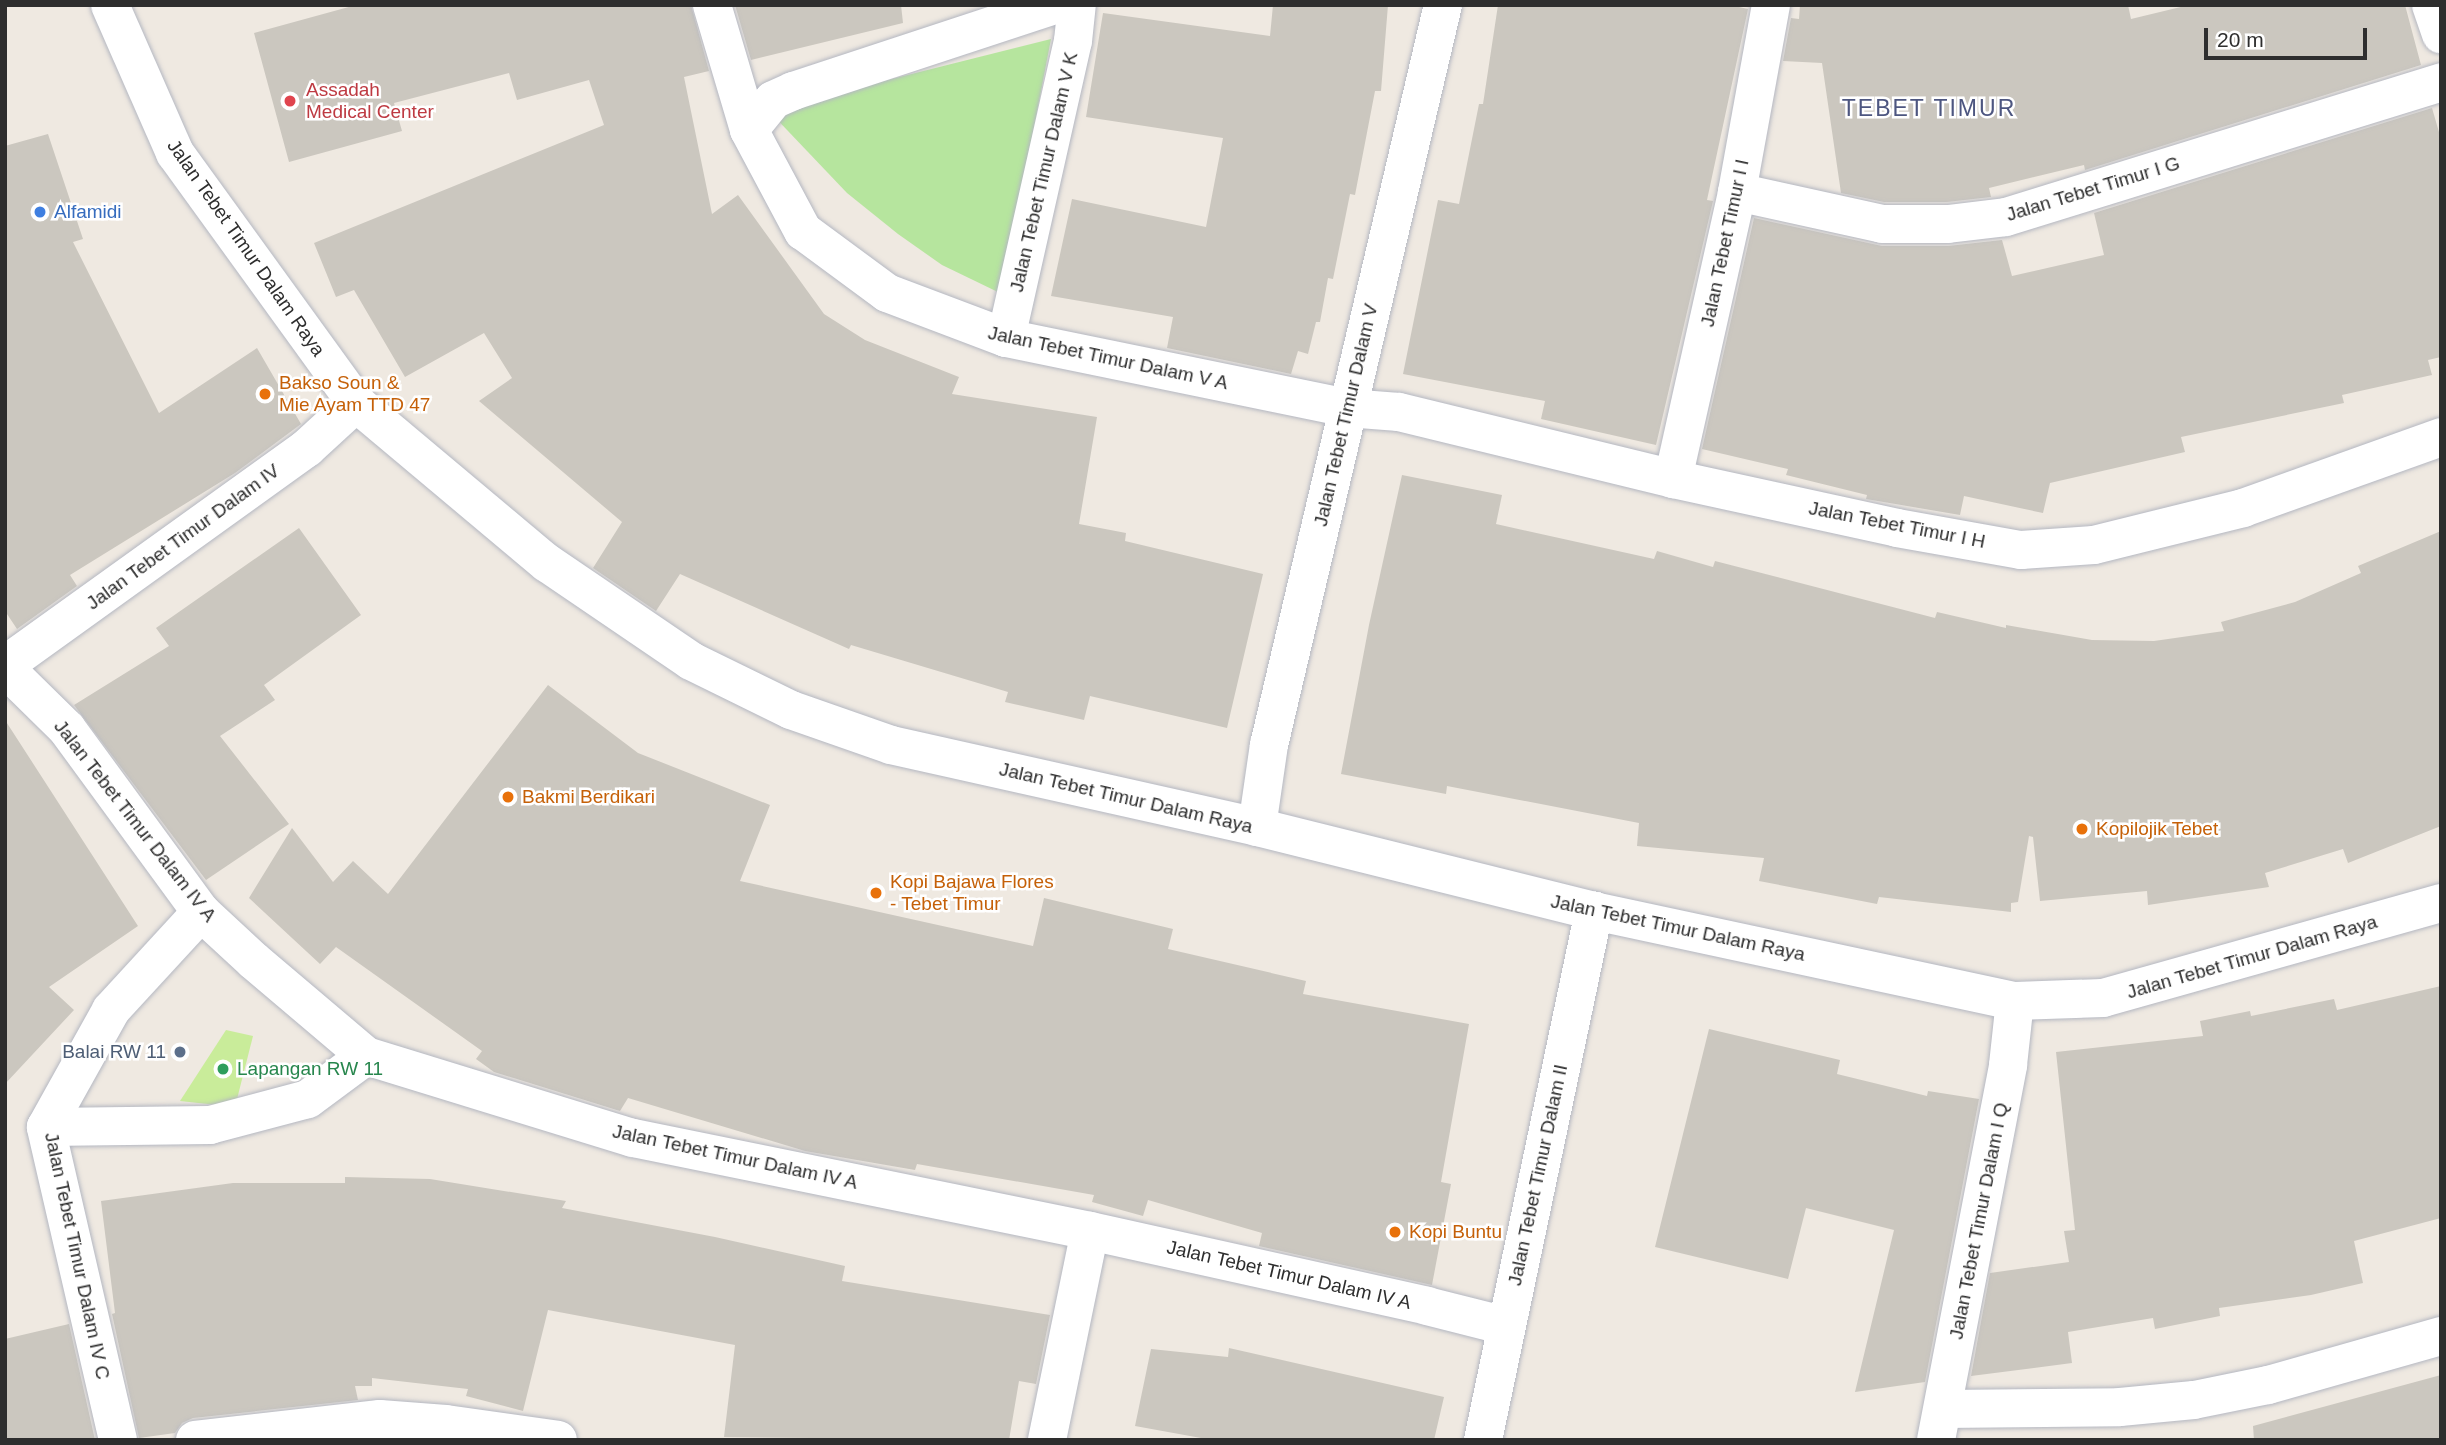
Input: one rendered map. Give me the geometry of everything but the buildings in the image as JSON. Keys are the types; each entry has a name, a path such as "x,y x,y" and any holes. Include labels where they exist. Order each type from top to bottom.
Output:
{"street":[{"name":"Jalan Tebet Timur Dalam Raya","path":"110,5 175,153 356,403 547,563 691,661 792,710 891,745 1257,827 1594,911 2015,1001 2102,998 2441,903"},
{"name":"Jalan Tebet Timur Dalam V A","path":"712,5 749,130 803,231 887,293 1006,338 1347,408"},
{"path":"749,130 773,100 793,91 1054,5"},
{"name":"Jalan Tebet Timur Dalam V K","path":"1006,338 1073,41 1077,5"},
{"name":"Jalan Tebet Timur Dalam V","path":"1257,827 1269,745 1443,5"},
{"name":"Jalan Tebet Timur I I","path":"1673,479 1737,192 1771,5"},
{"path":"2431,5 2441,34"},
{"name":"Jalan Tebet Timur I G","path":"1737,192 1882,224 1948,224 2006,217 2441,82"},
{"name":"Jalan Tebet Timur Dalam IV","path":"5,666 307,448 356,403"},
{"name":"Jalan Tebet Timur I H","path":"1347,408 1399,412 1673,479 1897,528 2021,550 2094,545 2243,508 2441,437"},
{"name":"Jalan Tebet Timur Dalam IV A","path":"5,666 67,729 201,912 366,1056 633,1138 1090,1231 1506,1326"},
{"name":"Jalan Tebet Timur Dalam II","path":"1483,1440 1594,911"},
{"name":"Jalan Tebet Timur Dalam IV C","path":"118,1440 46,1127 111,1010 201,912"},
{"name":"Jalan Tebet Timur Dalam I Q","path":"1940,1424 2008,1065 2015,1001"},
{"path":"46,1127 210,1125 308,1099 366,1056"},
{"path":"1047,1440 1090,1231"},
{"path":"1940,1424 2194,1400 2268,1385 2441,1336"},
{"path":"195,1440 380,1419 446,1424 558,1440"}],"green space":[{"path":"1051,39 1002,294 942,265 898,234 847,193 768,110"},
{"name":"Lapangan RW 11","path":"226,1030 253,1036 235,1107 180,1101"}],"place":[{"name":"Assadah Medical Center","path":"290,101"},
{"name":"Alfamidi","path":"40,212"},
{"name":"Bakso Soun & Mie Ayam TTD 47","path":"265,394"},
{"name":"Bakmi Berdikari","path":"508,797"},
{"name":"Kopilojik Tebet","path":"2082,829"},
{"name":"Kopi Bajawa Flores - Tebet Timur","path":"876,893"},
{"name":"Balai RW 11","path":"180,1052"},
{"name":"Lapangan RW 11","path":"223,1069"},
{"name":"Kopi Buntu","path":"1395,1232"}],"district":[{"name":"TEBET TIMUR","path":"1929,108"}]}
